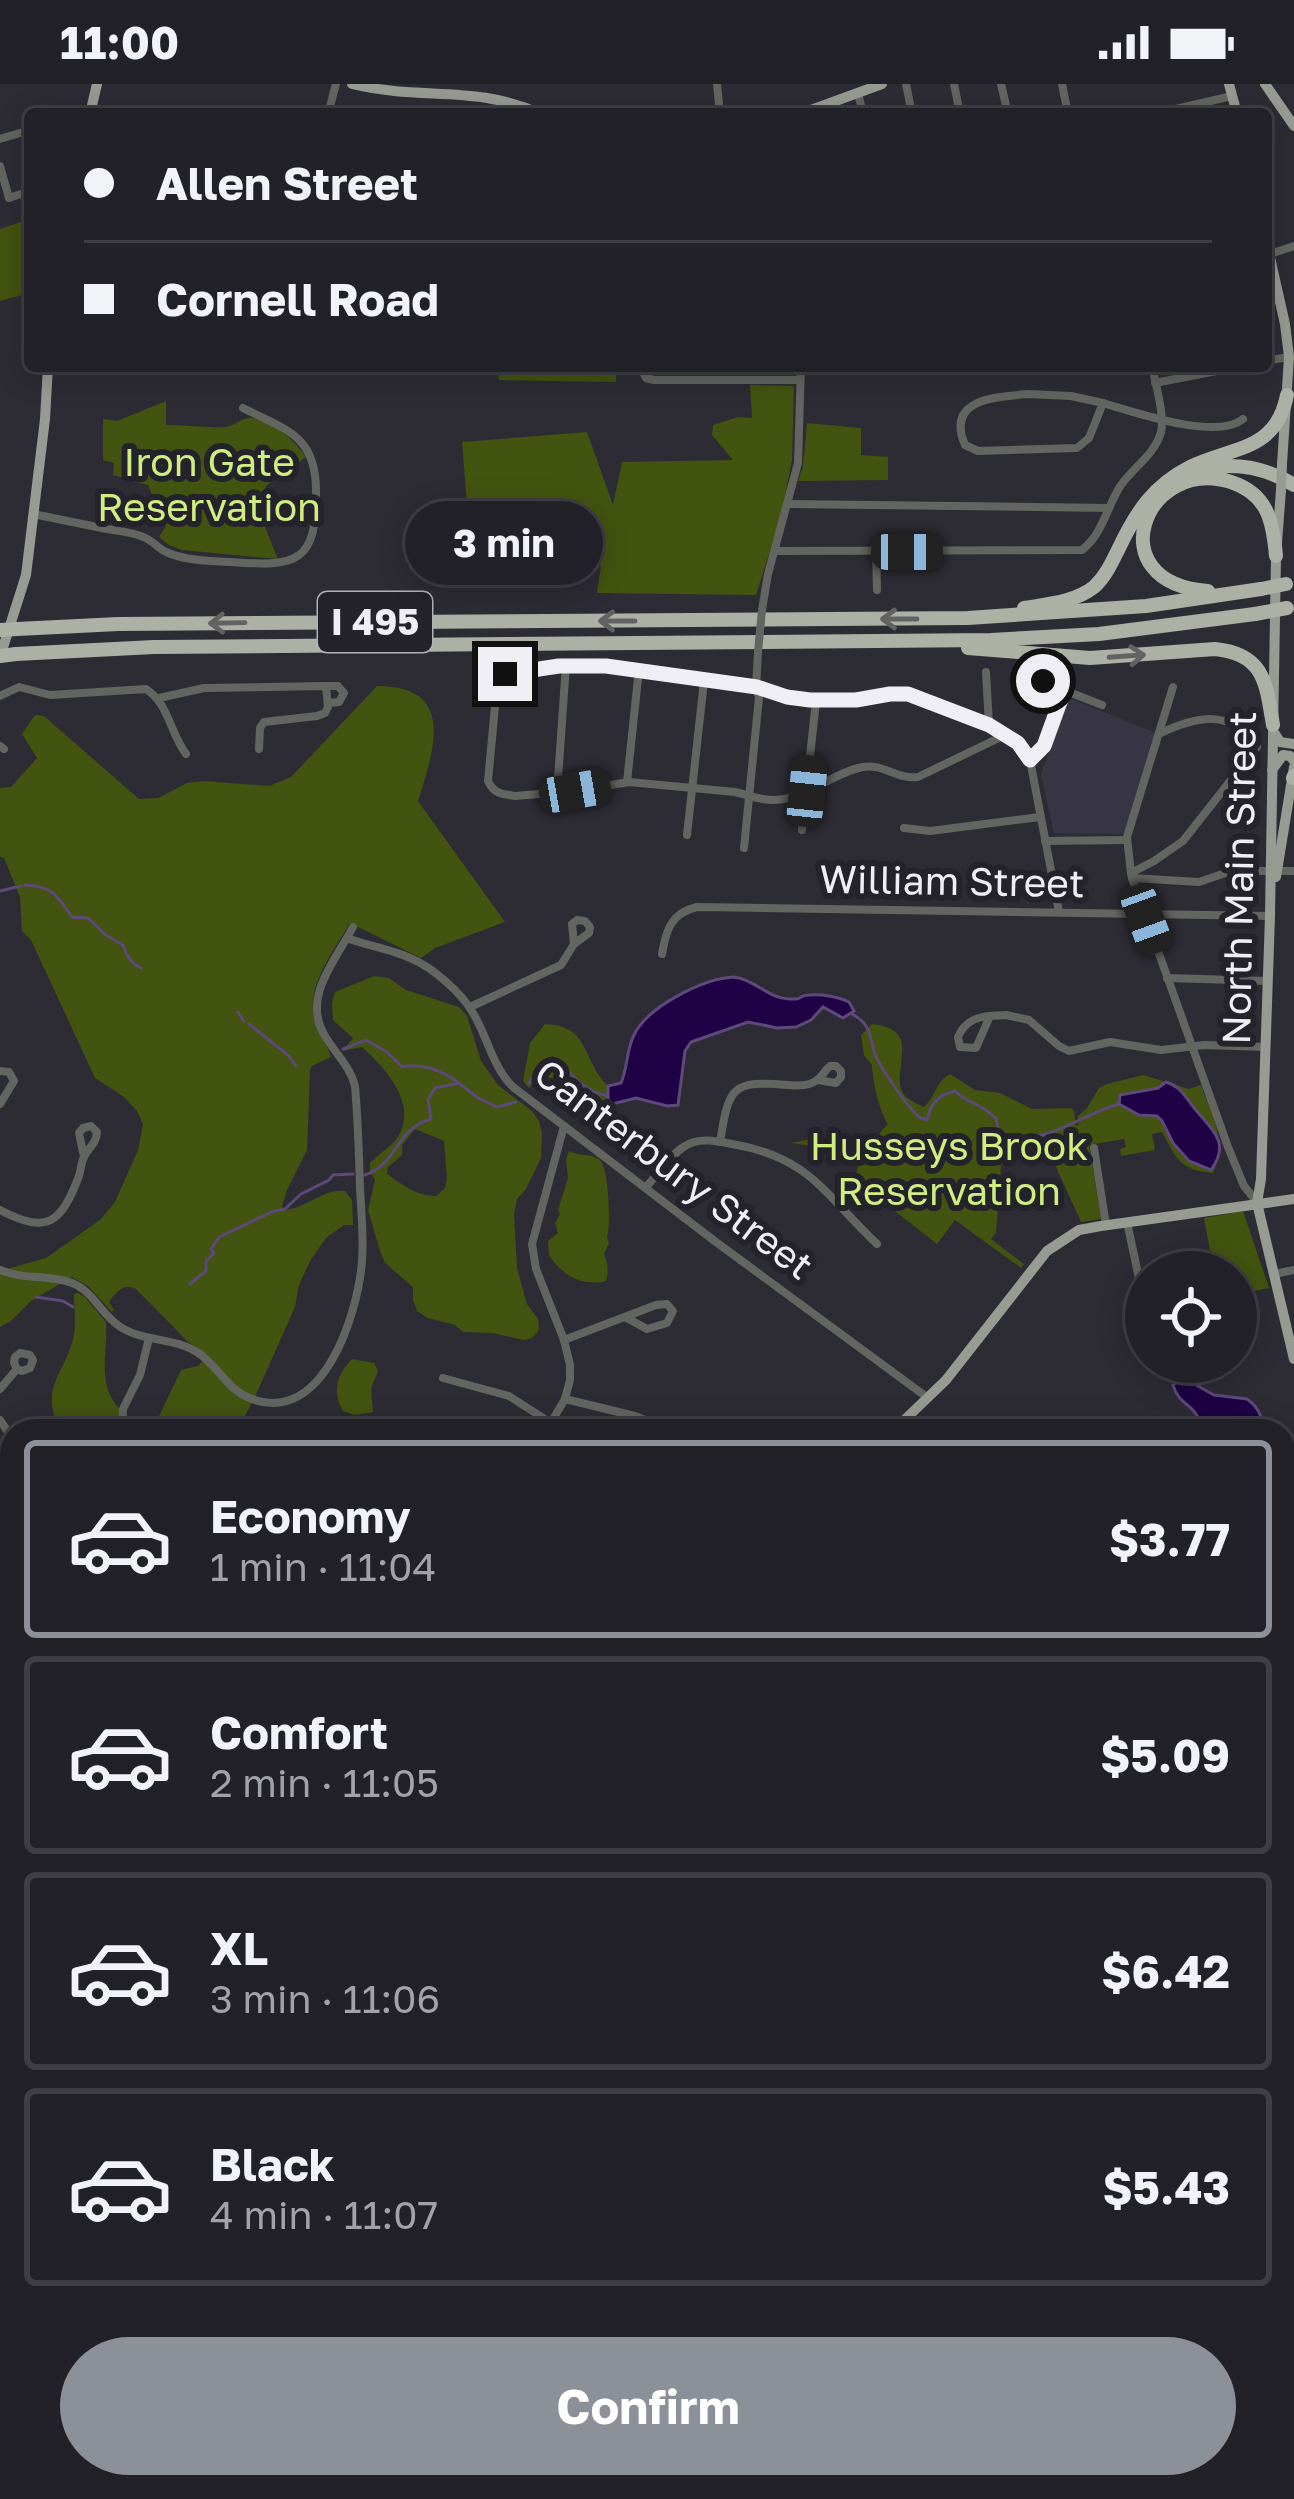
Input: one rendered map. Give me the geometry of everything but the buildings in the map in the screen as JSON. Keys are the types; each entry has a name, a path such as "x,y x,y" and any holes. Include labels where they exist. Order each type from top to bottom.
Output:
{"highway":[{"path":"968,618 1053,604 1092,589 1106,575 1143,503 1193,466 1262,440 1280,420 1287,395"},
{"path":"1164,484 1193,471 1231,465 1265,470 1287,488"},
{"path":"1237,592 1184,588 1156,572 1147,561 1142,539 1146,515 1156,502 1169,491 1199,480 1240,486 1268,509 1276,556"},
{"name":"I 495","path":"0,630 118,624 968,618 1146,606 1290,584"},
{"name":"I 495","path":"5,656 154,647 928,641 1099,634 1291,608"},
{"path":"928,641 1070,658 1231,651 1249,660 1263,676 1273,725"}],"main road":[{"path":"352,84 387,89 478,89 514,98 531,108"},
{"path":"817,108 882,84"},
{"path":"1265,84 1294,126"},
{"path":"1272,269 1289,357"},
{"path":"1278,290 1294,296"},
{"path":"1289,357 1294,327"},
{"name":"North Main Street","path":"1289,357 1282,464 1287,488 1276,556 1273,870 1257,1203 1294,1359"},
{"path":"5,656 26,575 48,372"},
{"path":"1273,725 1278,740 1294,744"},
{"path":"1271,772 1284,754 1290,756 1292,796 1273,870"},
{"path":"906,1419 946,1380 1047,1251 1079,1230 1294,1199"}],"street":[{"path":"1173,108 1231,90"},
{"path":"858,93 862,108"},
{"path":"0,166 13,211"},
{"path":"10,198 24,193"},
{"path":"1272,308 1282,306"},
{"path":"1272,361 1289,357"},
{"path":"643,372 654,380 799,383"},
{"path":"744,848 762,610 800,448 800,372"},
{"path":"775,551 1080,550 1094,538 1124,482 1157,442 1162,419 1153,372"},
{"path":"1155,387 1216,372"},
{"path":"1103,404 1089,438 1077,448 976,452 961,436 966,411 974,404 990,398 1048,394 1078,397 1162,419 1224,428 1243,419"},
{"path":"32,514 147,538 169,553 188,558 261,565 294,560 313,536 314,463 300,438 243,408"},
{"path":"789,504 1109,508"},
{"path":"876,551 877,590"},
{"path":"557,793 566,665"},
{"path":"1005,735 918,777 902,778 869,766 771,800 627,782 515,796 492,790 487,773 497,685 505,674 566,665 639,669 815,701 908,694 989,725 1005,735 1022,747 1030,760 1060,912"},
{"path":"627,782 639,669"},
{"path":"986,673 989,725"},
{"path":"1034,678 1102,705"},
{"path":"687,836 704,681"},
{"path":"259,748 264,722 320,716 328,710 326,686"},
{"path":"159,698 204,688 338,686 344,695 339,702 328,703"},
{"path":"0,696 19,687 50,695 146,689 159,698 186,754"},
{"path":"1173,687 1125,840 1131,876 1167,978 1244,1186 1257,1203"},
{"path":"1030,760 1044,746 1064,691"},
{"path":"802,830 815,701"},
{"path":"1131,876 1184,841 1257,745 1229,723 1211,718 1186,721 1160,734"},
{"path":"904,828 930,831 1040,817"},
{"path":"1045,841 1125,840"},
{"path":"1131,876 1199,882 1226,871 1294,871"},
{"name":"William Street","path":"662,954 672,921 697,907 1270,916"},
{"path":"0,1270 76,1285 119,1326 195,1351 242,1395 268,1403 294,1399 309,1390 339,1346 362,1261 356,1092 349,1069 321,1029 316,1004 327,971 353,926"},
{"name":"Canterbury Street","path":"347,938 410,957 427,967 470,1007 504,1077 928,1398"},
{"path":"470,1007 556,968 574,944"},
{"path":"1167,978 1267,981"},
{"path":"990,1016 977,1047 960,1047 958,1035 967,1023 975,1018 990,1016 1006,1015 1029,1020 1069,1052 1110,1042 1161,1050 1265,1047"},
{"path":"0,1071 14,1079 0,1104"},
{"path":"720,1142 727,1105 739,1088 756,1082 794,1086 818,1080"},
{"path":"553,1419 565,1399 570,1368 532,1244 564,1126"},
{"path":"646,1187 681,1148 695,1141 773,1154 802,1168 878,1244"},
{"path":"1094,1148 1106,1225"},
{"path":"0,1210 27,1222 52,1219 66,1206 84,1157"},
{"path":"1127,1221 1133,1251"},
{"path":"1274,1274 1294,1270"},
{"path":"564,1340 625,1317 664,1304 671,1306 673,1314 667,1323 647,1329 625,1317"},
{"path":"123,1419 149,1338"},
{"path":"0,1389 17,1369"},
{"path":"442,1378 509,1396 538,1419"},
{"path":"565,1399 643,1419"}],"shaded area":[{"path":"1069,698 1156,733 1124,834 1054,833 1041,774"},
{"path":"733,977 781,998 840,999 854,1011 843,1018 823,1007 796,1027 748,1022 691,1042 685,1051 678,1105 636,1098 608,1105 608,1086 621,1083 631,1041 641,1024 678,996"},
{"path":"1166,1082 1182,1092 1217,1137 1219,1152 1211,1170 1189,1161 1157,1116 1139,1115 1119,1104 1120,1095"},
{"path":"1193,1383 1214,1395 1247,1399 1261,1419 1198,1419 1173,1385"}],"green space":[{"path":"24,221 24,295 0,301 0,229"},
{"path":"497,372 616,372 616,382 499,380"},
{"path":"750,385 794,386 792,460 781,516 756,595 597,593 601,566 472,567 462,442 587,432 613,505 622,462 733,460 712,435 713,425 752,418"},
{"name":"Iron Gate Reservation","path":"166,401 166,425 225,427 252,418 275,427 302,451 306,457 266,486 262,520 278,559 169,545 159,537 166,526 148,485 113,475 114,463 103,460 103,419 117,421"},
{"path":"807,423 861,428 861,455 888,457 888,480 798,481"},
{"path":"377,686 419,697 434,724 430,762 418,801 505,922 435,948 421,958 350,923 315,990 314,1019 331,1057 310,1070 307,1150 282,1206 293,1209 345,1191 352,1200 353,1225 344,1225 326,1238 310,1261 295,1307 243,1419 158,1419 181,1370 198,1366 208,1355 188,1342 136,1289 117,1292 109,1302 112,1312 88,1286 72,1277 31,1301 0,1327 0,1271 46,1258 100,1220 115,1202 138,1150 143,1124 124,1097 95,1078 31,940 22,931 20,897 0,857 0,788 11,787 37,758 22,734 35,715 44,716 139,799 158,798 187,783 269,786 291,777"},
{"path":"374,976 459,1007 467,1016 481,1061 498,1085 539,1121 541,1158 517,1199 514,1214 517,1268 527,1304 538,1319 539,1330 532,1338 463,1332 428,1318 417,1311 413,1287 385,1263 368,1210 375,1180 370,1163 399,1135 404,1110 396,1086 371,1055 362,1047 343,1051 353,1038 333,1020 335,992","holes":["415,1129 444,1141 447,1179 436,1196 415,1192 387,1174"]},
{"path":"545,1024 560,1026 578,1037 608,1086 608,1105 593,1120 577,1115 572,1100 553,1078 539,1075 529,1088 523,1081 530,1043"},
{"name":"Husseys Brook Reservation","path":"872,1024 898,1035 901,1088 906,1097 924,1107 950,1074 975,1090 1000,1093 1032,1109 1071,1108 1076,1126 1077,1117 1107,1084 1143,1075 1189,1089 1201,1085 1219,1139 1213,1173 1180,1162 1162,1132 1152,1134 1155,1150 1121,1156 1124,1139 1089,1145 1101,1219 1081,1222 1046,1145 1020,1141 1006,1150 1007,1162 1001,1165 996,1233 991,1239 1024,1264 1021,1268 955,1220 937,1244 855,1180 861,1153 791,1143 811,1139 870,1144 888,1124 872,1065 864,1055 861,1035"},
{"path":"569,1151 599,1159 605,1172 609,1209 606,1281 573,1278 549,1255 548,1241 558,1233 555,1223 568,1178"},
{"path":"1243,1211 1257,1251 1210,1251 1204,1218"},
{"path":"1257,1252 1269,1288 1257,1291"},
{"path":"74,1294 85,1297 106,1322 106,1379 120,1419 56,1419 54,1415 53,1391 74,1335"},
{"path":"352,1359 374,1363 378,1371 371,1389 373,1412 355,1415 343,1411 340,1404 337,1384"}],"waterway":[{"path":"25,885 53,894 72,917 88,918 123,945 141,968"},
{"path":"0,891 21,886"},
{"path":"238,1012 244,1021"},
{"path":"852,1014 866,1026 878,1060 895,1087 919,1117 927,1120 936,1101 955,1091 996,1118 999,1134 1007,1140 1046,1134 1119,1104"},
{"path":"249,1024 296,1066"},
{"path":"343,1049 366,1040 402,1067 431,1068 457,1082"},
{"path":"529,1083 547,1060 588,1089 608,1096"},
{"path":"365,1175 384,1163 411,1130 431,1119 428,1099 435,1088 459,1083 497,1107 516,1102"},
{"path":"190,1284 206,1271 219,1237 285,1209 333,1175 353,1174"},
{"path":"36,1297 73,1307"}],"route":[{"path":"505,674 559,666 606,666 757,687 810,700 908,694 978,719 1018,743 1030,760 1044,746 1064,691 1043,681"}]}
